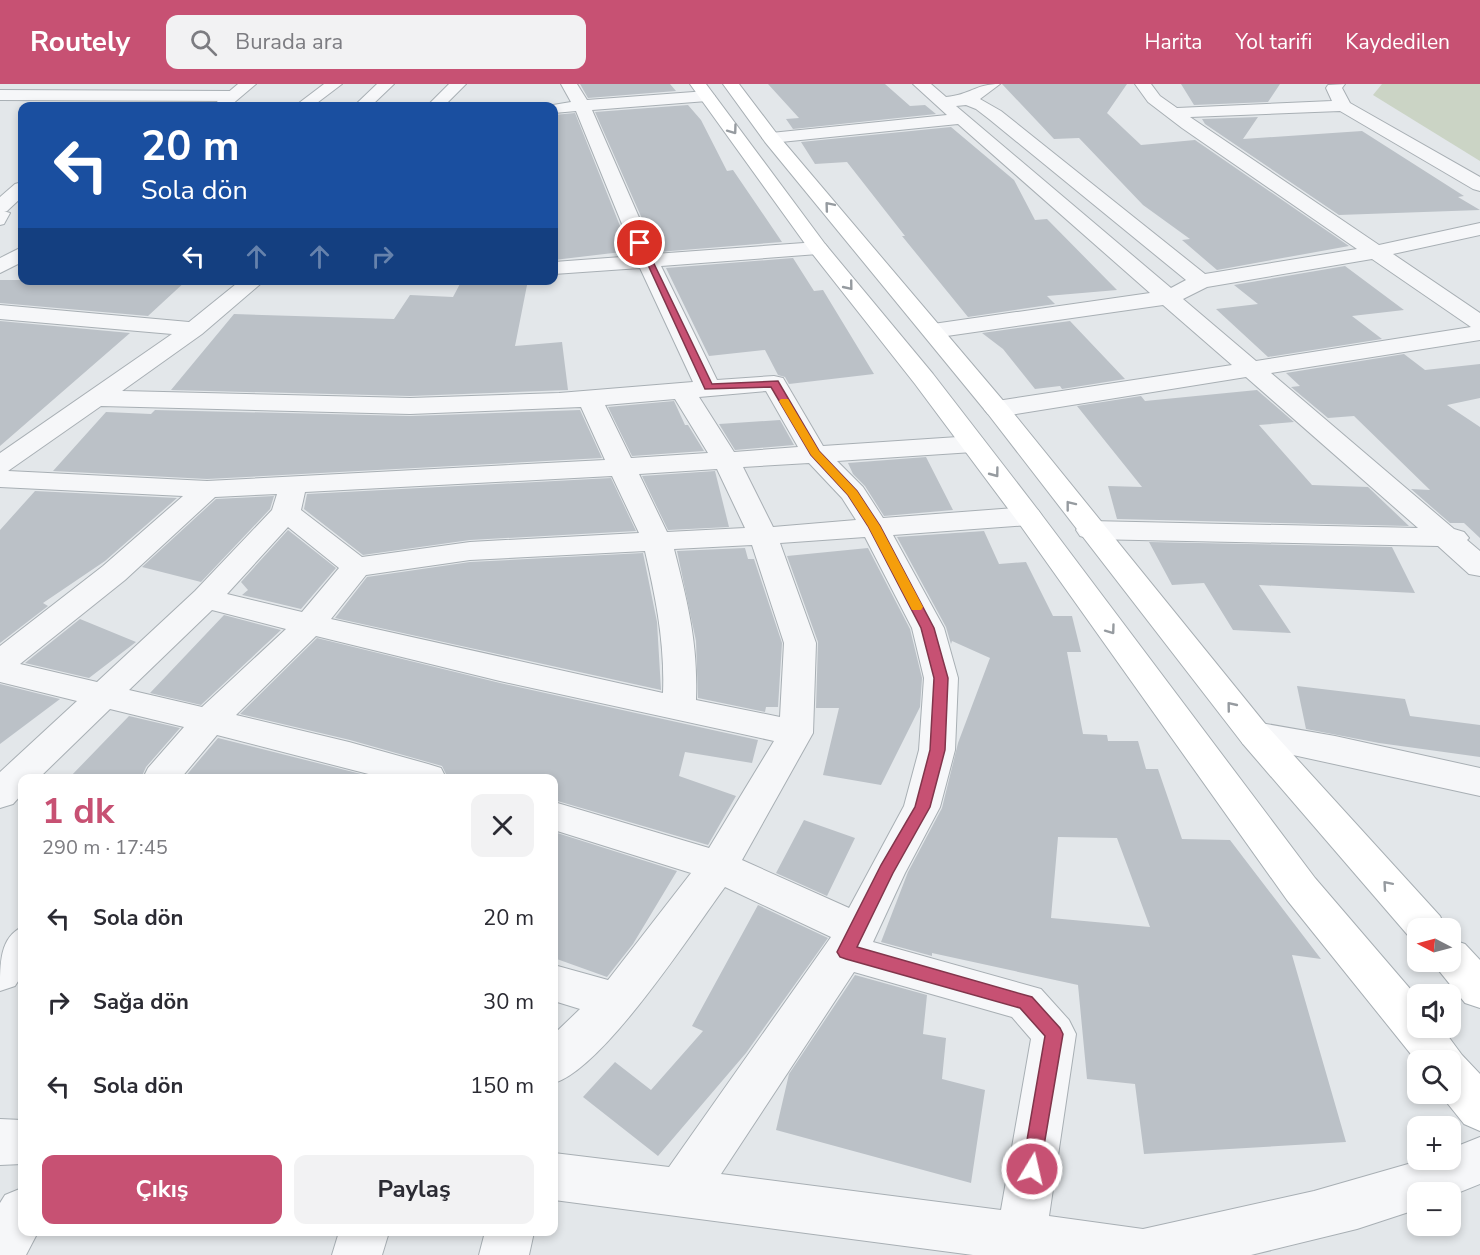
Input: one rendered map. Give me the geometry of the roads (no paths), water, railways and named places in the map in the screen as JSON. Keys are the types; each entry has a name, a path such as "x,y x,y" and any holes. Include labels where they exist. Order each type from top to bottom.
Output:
{"main road":[{"path":"712,88 771,138 997,409 1090,530 1255,735 1417,918"},
{"path":"712,88 818,248 924,379 1028,516 1301,889 1434,1050"},
{"path":"1461,968 1480,990"},
{"path":"1461,1085 1480,1109"}],"street":[{"path":"0,114 7,94 28,84"},
{"path":"231,102 248,84"},
{"path":"309,102 334,84"},
{"path":"366,102 386,84"},
{"path":"439,102 458,84"},
{"path":"558,1059 617,1001 718,866 796,733 800,643 763,536 726,460 695,388 648,262 582,106 569,84"},
{"path":"921,84 942,102 963,110 1170,297 1480,567"},
{"path":"963,110 992,84"},
{"path":"1143,84 1154,99 1173,113 1480,323"},
{"path":"1314,84 1336,86 1342,106"},
{"path":"558,108 712,88"},
{"path":"7,94 173,102"},
{"path":"771,138 963,110 982,105 1201,281"},
{"path":"1173,113 1342,106 1480,185"},
{"path":"5,214 18,194"},
{"path":"933,331 1170,297 1201,281 1376,252 1480,229"},
{"path":"558,268 818,248"},
{"path":"0,267 18,256"},
{"path":"0,465 194,329 249,285"},
{"path":"0,312 194,329"},
{"path":"997,409 1480,333"},
{"path":"95,398 410,406 559,401 774,383 814,453 853,493 874,526 928,628 941,678 937,750 922,807 887,870 852,942 681,1192"},
{"path":"589,398 658,543 676,617 681,657 679,709"},
{"path":"0,479 207,489 290,498 622,467 973,444"},
{"path":"0,663 114,573 207,489"},
{"path":"290,498 356,567"},
{"path":"21,774 206,598 290,498"},
{"path":"165,774 210,720 309,625 356,567 470,551 574,544 658,543 1028,516"},
{"path":"1090,530 1480,539"},
{"path":"206,598 309,625 679,709 796,733"},
{"path":"0,671 103,697 210,720 414,774"},
{"path":"1255,735 1335,749 1480,782"},
{"path":"0,794 18,777"},
{"path":"558,817 718,866 852,942 1026,1002 1054,1034 1021,1236"},
{"path":"558,984 617,1001"},
{"path":"0,1142 18,1142"},
{"path":"558,1177 1021,1236 1145,1255 1321,1214 1432,1182 1480,1160"},
{"path":"0,1253 18,1219"},
{"path":"357,1255 363,1236"},
{"path":"504,1255 509,1236"}]}
